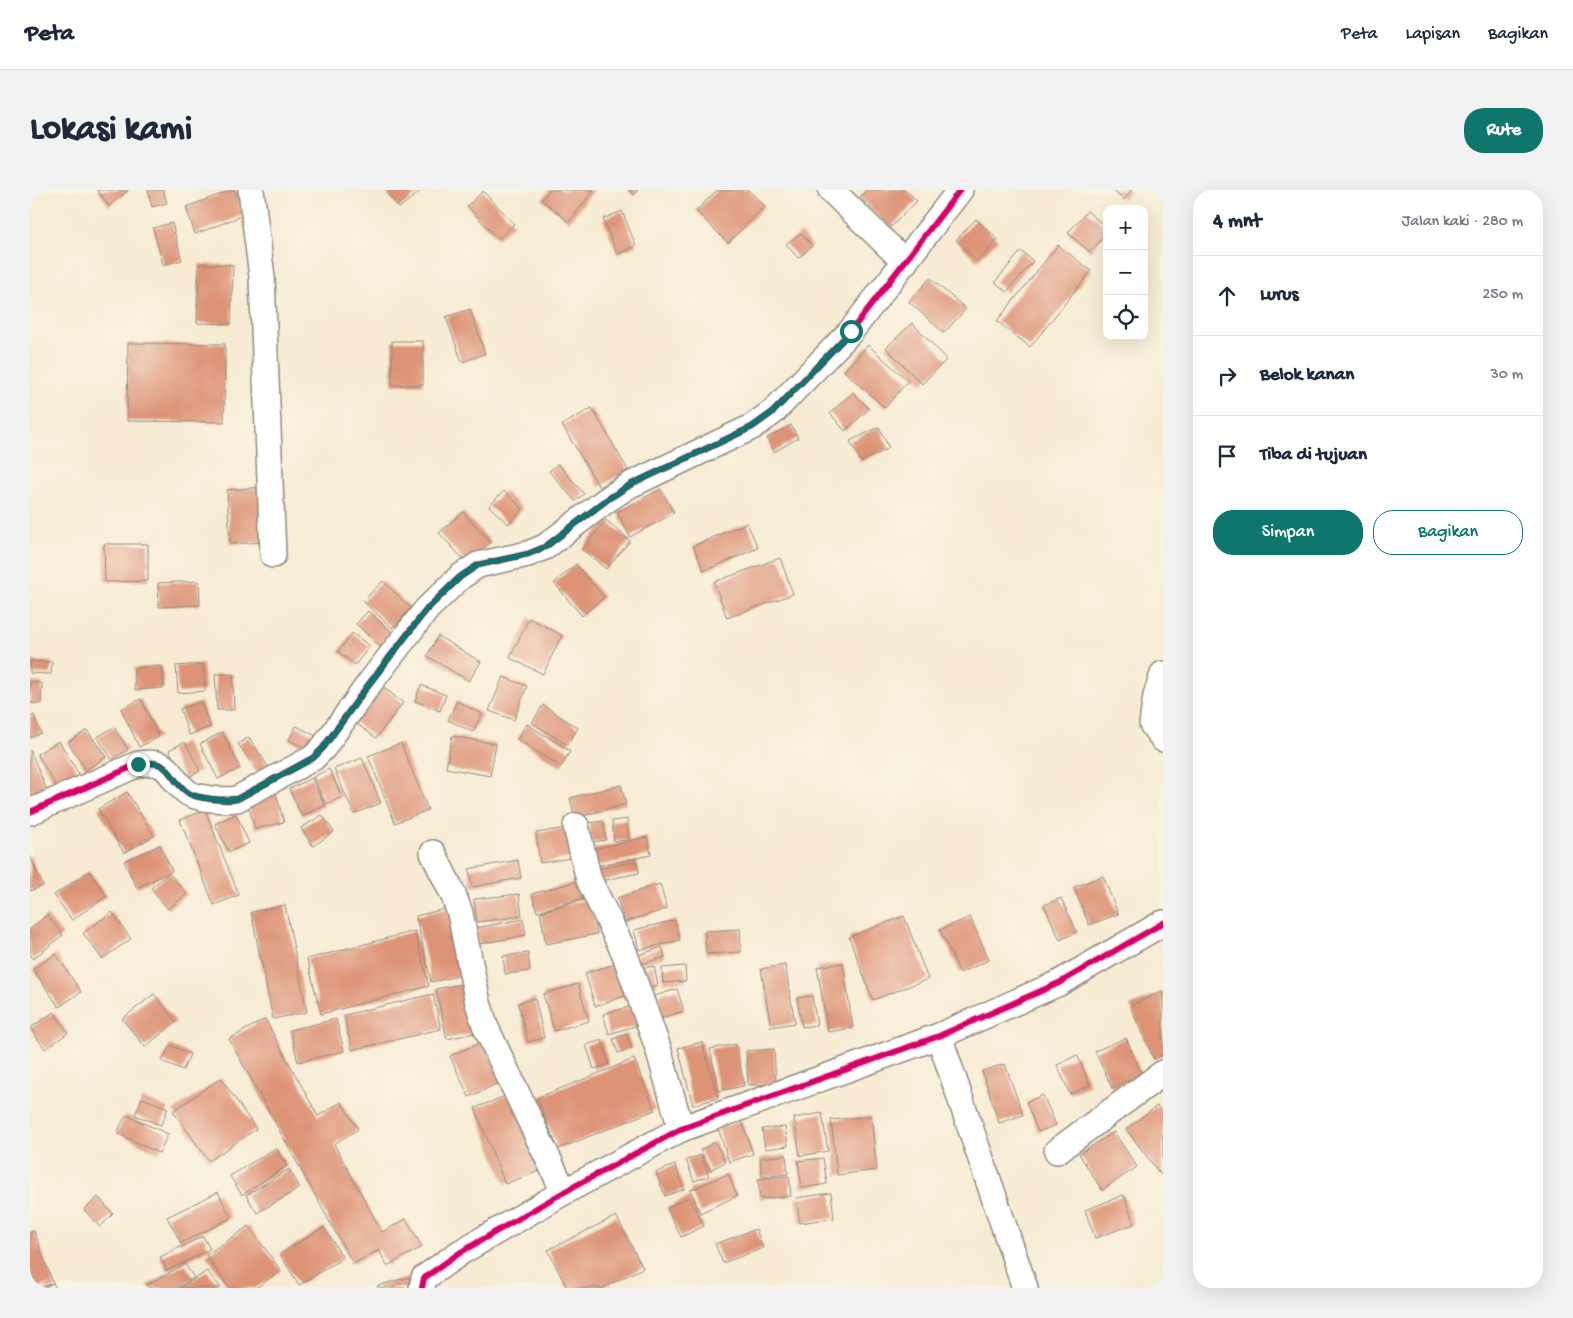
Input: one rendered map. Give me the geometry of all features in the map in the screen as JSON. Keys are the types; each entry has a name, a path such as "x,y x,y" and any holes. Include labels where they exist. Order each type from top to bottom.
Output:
{"street":[{"path":"251,190 262,277 273,555"},
{"path":"831,190 905,262"},
{"path":"30,812 138,764 152,762 163,764 188,793 196,796 230,800 237,799 313,758 323,748 369,684 427,609 460,577 478,565 528,554 545,547 608,499 630,485 752,427 773,412 851,331 960,190"},
{"path":"1163,674 1156,696 1152,724 1163,739"},
{"path":"576,826 589,880 624,952 658,1048 681,1129"},
{"path":"433,853 460,913 478,1003 486,1028 564,1192"},
{"path":"422,1288 424,1278 461,1252 564,1192 681,1129 939,1036 1059,983 1163,922"},
{"path":"939,1036 1024,1288"},
{"path":"1057,1152 1163,1073"}],"building":[{"path":"97,190 127,190 128,191 109,206"},
{"path":"148,190 163,190 167,203 152,207"},
{"path":"235,190 244,215 195,234 186,207"},
{"path":"392,190 422,190 399,208 387,193"},
{"path":"549,190 594,190 569,222 542,200"},
{"path":"628,190 638,190 634,195"},
{"path":"717,190 748,190 765,206 728,243 696,211"},
{"path":"866,190 906,190 917,201 891,227 860,197"},
{"path":"1112,190 1132,190 1124,200"},
{"path":"483,191 514,224 498,239 467,206"},
{"path":"622,211 636,246 617,254 603,219"},
{"path":"1087,211 1103,225 1103,237 1090,252 1068,233"},
{"path":"976,219 998,240 977,261 956,240"},
{"path":"172,223 182,260 163,265 153,228"},
{"path":"801,233 812,246 798,258 786,244"},
{"path":"1058,245 1091,271 1030,347 997,321"},
{"path":"1021,251 1033,261 1007,292 995,282"},
{"path":"199,264 233,265 231,324 197,323"},
{"path":"930,278 966,309 944,333 909,302"},
{"path":"470,309 485,354 462,362 446,317"},
{"path":"912,323 947,359 922,384 886,348"},
{"path":"392,341 423,341 423,385 392,385"},
{"path":"128,343 225,344 224,422 127,421"},
{"path":"868,345 908,381 885,408 844,371"},
{"path":"853,392 869,409 845,431 830,413"},
{"path":"592,408 628,470 599,487 562,425"},
{"path":"791,425 798,438 774,452 767,438"},
{"path":"879,427 889,448 861,462 850,441"},
{"path":"558,464 584,494 575,501 549,471"},
{"path":"263,487 266,542 230,544 227,490"},
{"path":"661,489 674,513 630,537 617,512"},
{"path":"504,491 523,509 508,524 489,506"},
{"path":"463,512 491,542 467,563 439,533"},
{"path":"606,520 630,541 606,569 582,549"},
{"path":"747,523 758,548 704,571 693,546"},
{"path":"104,544 148,544 148,581 105,582"},
{"path":"780,558 793,594 727,618 714,582"},
{"path":"576,564 604,597 582,616 554,583"},
{"path":"199,581 200,605 159,607 158,583"},
{"path":"383,581 411,608 392,628 363,601"},
{"path":"368,611 397,637 385,651 356,624"},
{"path":"529,618 562,635 543,674 510,658"},
{"path":"352,633 370,646 355,665 338,652"},
{"path":"438,636 481,662 469,681 427,656"},
{"path":"30,661 52,662 51,674 30,673"},
{"path":"203,664 205,691 178,693 176,666"},
{"path":"162,666 164,688 135,690 134,668"},
{"path":"215,674 233,674 234,710 217,710"},
{"path":"503,677 527,686 514,720 489,711"},
{"path":"30,682 42,683 41,704 30,703"},
{"path":"381,685 403,703 376,738 353,721"},
{"path":"421,685 446,695 440,711 415,701"},
{"path":"141,699 159,737 139,747 121,709"},
{"path":"457,701 482,714 473,732 448,720"},
{"path":"201,702 210,727 189,735 180,709"},
{"path":"543,705 578,728 567,745 532,723"},
{"path":"34,715 41,733 30,738 30,717"},
{"path":"527,724 570,751 561,767 517,739"},
{"path":"296,726 318,737 311,751 289,740"},
{"path":"114,727 128,750 112,759 97,737"},
{"path":"87,730 106,757 86,770 68,742"},
{"path":"222,732 240,768 218,779 200,744"},
{"path":"452,736 496,744 490,776 446,768"},
{"path":"249,737 271,771 261,777 238,744"},
{"path":"59,741 80,776 58,789 37,754"},
{"path":"185,742 200,771 185,779 169,750"},
{"path":"401,743 428,810 395,823 368,756"},
{"path":"30,750 48,793 30,800"},
{"path":"362,758 381,803 354,814 334,769"},
{"path":"329,769 342,797 326,804 313,777"},
{"path":"312,778 325,806 302,816 289,789"},
{"path":"621,785 626,804 575,818 570,798"},
{"path":"127,792 154,836 124,853 98,809"},
{"path":"276,793 284,822 255,829 247,801"},
{"path":"205,810 239,895 214,905 180,820"},
{"path":"236,814 249,843 229,852 215,824"},
{"path":"322,815 334,832 313,846 301,828"},
{"path":"627,819 629,840 614,841 612,821"},
{"path":"603,821 606,840 591,842 589,823"},
{"path":"572,827 577,857 540,863 536,833"},
{"path":"647,837 651,855 597,866 593,849"},
{"path":"160,845 172,871 137,888 124,861"},
{"path":"30,855 43,886 30,891"},
{"path":"518,860 521,878 472,887 469,869"},
{"path":"637,861 639,873 596,882 594,870"},
{"path":"89,871 107,896 72,920 54,895"},
{"path":"169,873 187,894 168,909 151,888"},
{"path":"1103,876 1118,914 1089,925 1074,887"},
{"path":"581,880 586,897 537,912 532,894"},
{"path":"660,884 667,909 625,922 617,898"},
{"path":"519,894 522,916 477,922 474,899"},
{"path":"590,898 597,934 546,944 540,912"},
{"path":"1061,898 1077,932 1060,940 1044,905"},
{"path":"285,905 307,1012 273,1019 251,912"},
{"path":"452,907 468,974 431,982 416,916"},
{"path":"112,912 131,939 102,959 83,933"},
{"path":"47,915 63,935 33,959 30,954 30,929"},
{"path":"904,916 928,979 873,1000 849,937"},
{"path":"970,917 989,960 960,973 940,930"},
{"path":"523,919 526,935 479,944 476,928"},
{"path":"675,920 680,940 639,950 634,930"},
{"path":"740,929 741,952 706,954 705,931"},
{"path":"415,931 429,986 321,1014 307,959"},
{"path":"662,947 665,957 638,965 636,956"},
{"path":"528,953 530,971 505,974 503,956"},
{"path":"56,954 81,992 59,1007 33,969"},
{"path":"843,963 853,1028 828,1032 817,967"},
{"path":"615,964 625,996 595,1006 585,973"},
{"path":"785,965 795,1023 771,1027 761,969"},
{"path":"654,966 658,985 647,988 643,968"},
{"path":"685,966 686,981 663,983 662,968"},
{"path":"468,983 479,1032 447,1039 436,989"},
{"path":"578,984 589,1021 554,1031 543,994"},
{"path":"677,989 684,1011 655,1020 648,998"},
{"path":"1163,991 1163,1055 1154,1059 1130,1006"},
{"path":"154,994 176,1022 145,1047 122,1019"},
{"path":"433,994 441,1029 352,1050 344,1015"},
{"path":"812,996 817,1025 802,1027 797,998"},
{"path":"535,998 544,1038 528,1042 518,1003"},
{"path":"632,1006 638,1025 609,1034 603,1014"},
{"path":"54,1012 68,1033 45,1049 30,1028"},
{"path":"265,1019 318,1116 341,1102 358,1129 334,1144 382,1232 406,1219 422,1247 387,1266 379,1250 353,1264 229,1039"},
{"path":"336,1019 344,1051 298,1062 290,1030"},
{"path":"627,1034 632,1048 618,1053 613,1039"},
{"path":"1126,1038 1142,1075 1112,1088 1095,1051"},
{"path":"602,1040 609,1064 594,1069 586,1045"},
{"path":"484,1041 503,1081 469,1097 450,1056"},
{"path":"702,1042 718,1098 693,1105 678,1048"},
{"path":"736,1044 744,1086 719,1091 710,1049"},
{"path":"170,1045 190,1054 183,1070 162,1061"},
{"path":"774,1049 776,1084 748,1085 746,1051"},
{"path":"1077,1055 1090,1085 1070,1094 1057,1065"},
{"path":"634,1059 655,1110 558,1149 537,1098"},
{"path":"1005,1064 1023,1115 999,1123 982,1071"},
{"path":"221,1078 256,1129 209,1161 173,1111"},
{"path":"513,1093 544,1169 505,1184 475,1108"},
{"path":"1043,1095 1056,1125 1038,1132 1026,1102"},
{"path":"142,1098 168,1108 161,1125 135,1115"},
{"path":"1157,1106 1163,1113 1163,1174 1161,1175 1126,1129"},
{"path":"822,1113 828,1151 800,1156 794,1118"},
{"path":"126,1115 168,1134 159,1153 117,1133"},
{"path":"871,1116 877,1170 837,1175 831,1120"},
{"path":"742,1121 753,1154 729,1162 718,1128"},
{"path":"785,1127 788,1146 765,1149 762,1129"},
{"path":"1114,1132 1137,1167 1102,1190 1079,1154"},
{"path":"715,1142 725,1162 710,1170 700,1150"},
{"path":"276,1148 287,1166 242,1195 230,1176"},
{"path":"701,1155 709,1176 694,1181 686,1160"},
{"path":"786,1155 788,1174 762,1177 760,1158"},
{"path":"823,1158 827,1184 802,1188 798,1161"},
{"path":"675,1165 684,1189 665,1196 656,1172"},
{"path":"289,1169 300,1188 257,1213 246,1195"},
{"path":"728,1174 737,1196 700,1213 690,1190"},
{"path":"789,1176 791,1196 760,1199 758,1179"},
{"path":"218,1192 231,1218 181,1243 167,1217"},
{"path":"831,1193 834,1218 800,1223 796,1198"},
{"path":"1124,1195 1134,1224 1095,1238 1085,1210"},
{"path":"98,1197 113,1214 100,1227 84,1210"},
{"path":"689,1197 704,1226 681,1237 667,1208"},
{"path":"616,1216 643,1268 602,1288 567,1288 548,1250"},
{"path":"249,1226 281,1271 256,1288 229,1288 206,1255"},
{"path":"324,1227 343,1258 299,1285 280,1254"},
{"path":"756,1229 763,1248 723,1263 715,1244"},
{"path":"34,1231 53,1283 30,1288 30,1232"},
{"path":"203,1236 210,1249 167,1271 160,1257"},
{"path":"185,1264 194,1278 176,1288 149,1288 147,1285"},
{"path":"207,1271 221,1288 180,1288"},
{"path":"409,1277 412,1288 378,1288 377,1286"},
{"path":"53,1283 56,1288 43,1288"}],"cycle path":[{"path":"30,812 138,764 149,763 163,766 180,786 191,794 211,799 232,800 313,758 323,748 369,684 427,609 460,577 478,565 528,554 545,547 608,499 630,485 752,427 773,412 851,331 960,190"},
{"path":"422,1288 424,1278 461,1252 564,1192 681,1129 939,1036 1059,983 1163,923"}],"route":[{"path":"138,764 152,762 163,764 188,793 196,796 230,800 237,799 313,758 323,748 369,684 427,609 460,577 478,565 528,554 545,547 608,499 630,485 752,427 773,412 851,331"}]}
